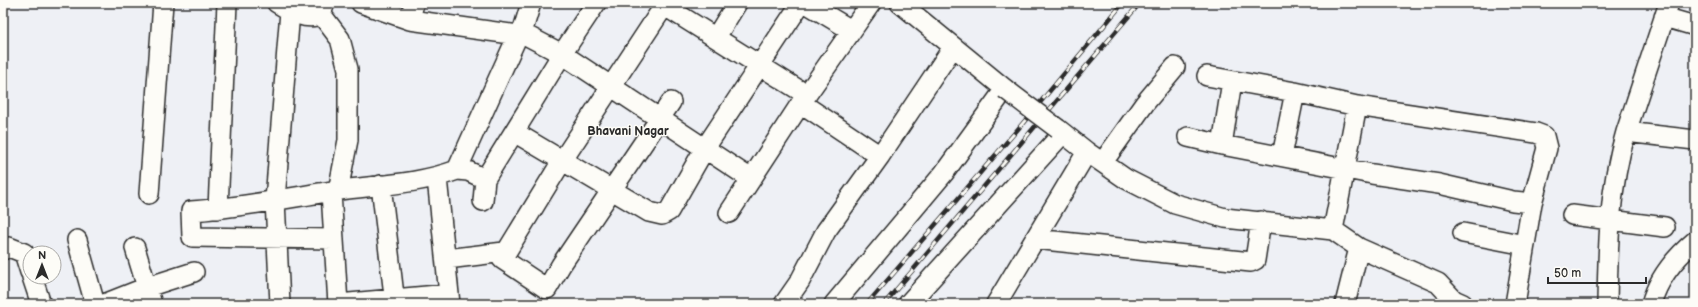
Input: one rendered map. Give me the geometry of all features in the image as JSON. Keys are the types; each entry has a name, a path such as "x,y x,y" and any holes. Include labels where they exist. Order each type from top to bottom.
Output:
{"street":[{"path":"149,194 163,3"},
{"path":"218,209 227,3"},
{"path":"361,3 412,11 520,34 562,54 751,179"},
{"path":"457,170 520,34 532,3"},
{"path":"483,201 484,179 562,54 596,3"},
{"path":"716,37 737,3"},
{"path":"514,132 649,212 662,215 669,211 705,148 761,66 801,3"},
{"path":"806,3 851,30"},
{"path":"730,213 804,99 871,3"},
{"path":"671,102 561,265 545,296 502,259 504,252 562,160 612,87 663,4 761,66 880,156"},
{"path":"902,4 1005,89 1087,152 1126,179 1175,204 1225,218 1333,230 1360,248 1438,283 1454,300 1463,304"},
{"path":"280,304 276,239 276,200 284,7 310,18 323,9 340,39 348,69 348,140 334,191 334,239 338,304 449,299 447,259 437,178"},
{"path":"1607,304 1609,219 1615,175 1626,132 1667,10 1695,26"},
{"path":"784,304 800,281 826,231 880,156 953,47"},
{"path":"1103,162 1174,67"},
{"path":"1207,76 1295,92 1357,106 1536,133 1544,136 1547,148 1532,203 1515,304"},
{"path":"1222,145 1232,81"},
{"path":"834,304 944,173 1005,89"},
{"path":"1282,156 1295,92"},
{"path":"1333,230 1357,106"},
{"path":"908,304 1060,131"},
{"path":"1626,132 1695,140"},
{"path":"1188,137 1222,145 1344,168 1439,184 1513,201 1532,203"},
{"path":"996,304 1087,152"},
{"path":"334,239 192,237 192,211 218,209 334,191 437,178 457,170 468,171 484,179"},
{"path":"381,185 395,301"},
{"path":"1572,215 1665,227"},
{"path":"1035,239 1251,262 1255,260 1261,221"},
{"path":"1463,233 1525,245"},
{"path":"77,240 95,304"},
{"path":"1651,304 1665,275 1679,254 1695,241"},
{"path":"3,250 9,247 22,251"},
{"path":"135,248 150,296"},
{"path":"1346,304 1360,248"},
{"path":"447,259 504,252"},
{"path":"104,304 150,296 194,272"},
{"path":"1008,304 1012,279"},
{"path":"35,285 41,304"}],"railway":[{"path":"867,304 1018,129 1123,3"},
{"path":"884,304 1140,3"}],"district":[{"name":"Bhavani Nagar","path":"628,131"}]}
